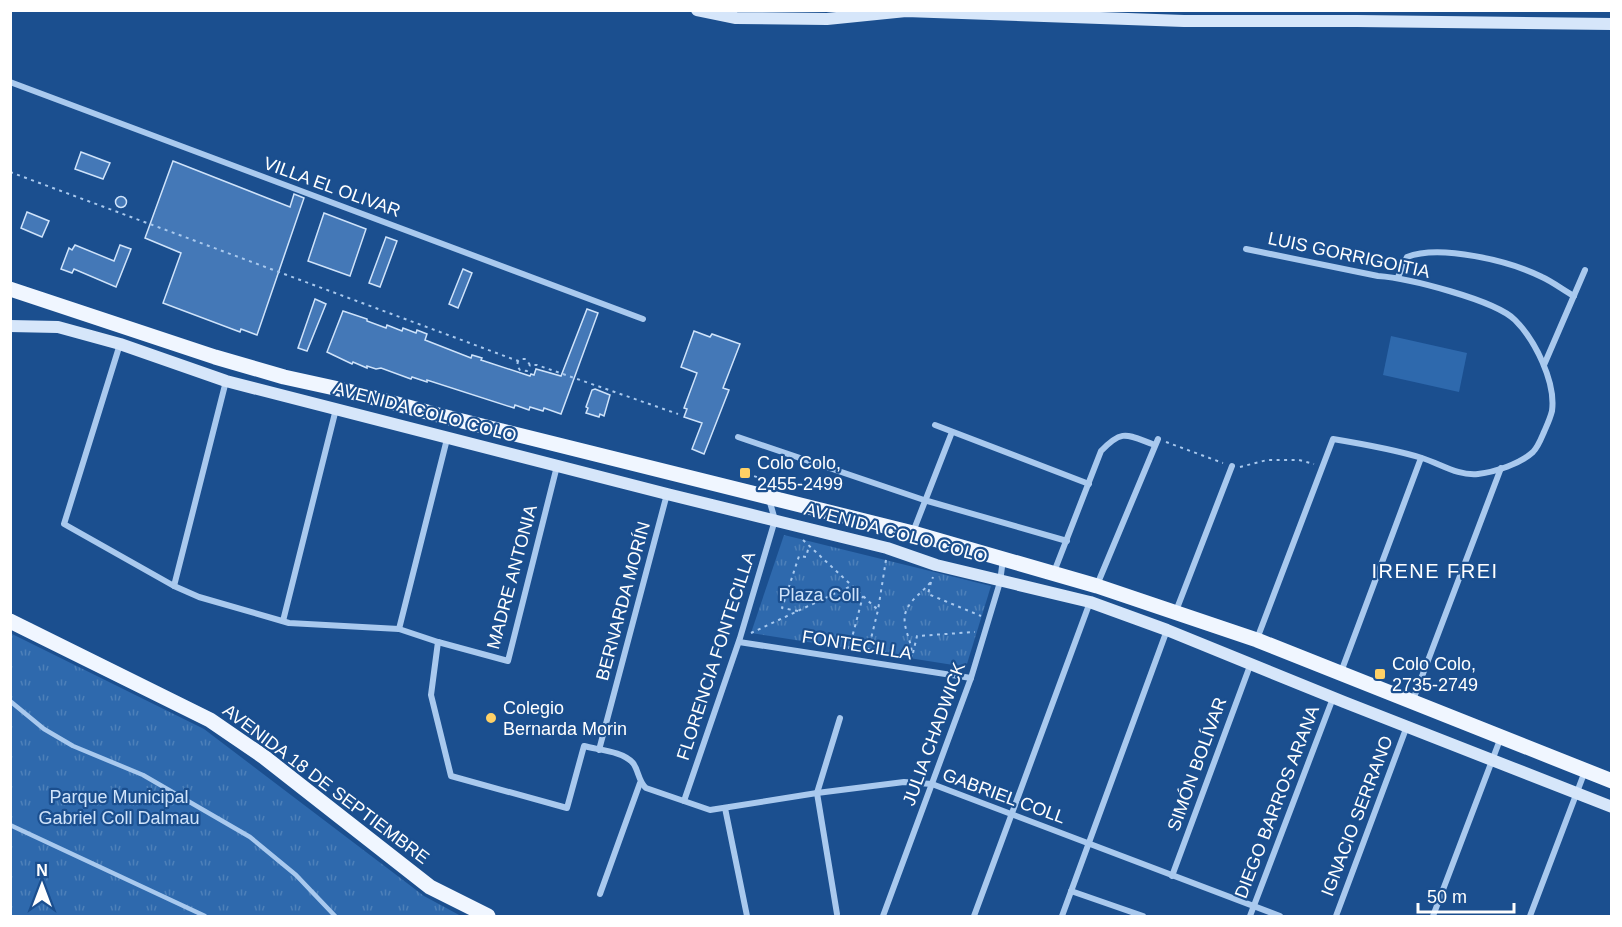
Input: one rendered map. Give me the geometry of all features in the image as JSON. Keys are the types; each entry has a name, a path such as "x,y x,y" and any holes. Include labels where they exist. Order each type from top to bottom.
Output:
{"main road":[{"path":"10,279 214,357"},
{"path":"10,289 214,357"},
{"name":"AVENIDA COLO COLO","path":"214,357 284,377 348,391 913,533 1097,586 1257,640 1611,781"},
{"name":"AVENIDA 18 DE SEPTIEMBRE","path":"10,621 210,720 264,757 430,887 488,916"}],"street":[{"path":"697,10 736,18 827,20 906,11 1184,21 1611,24"},
{"name":"VILLA EL OLIVAR","path":"10,82 643,319"},
{"name":"LUIS GORRIGOITIA","path":"1246,249 1378,276 1398,277 1496,307 1514,319 1531,339 1544,365 1551,393 1552,410 1549,420 1533,452 1502,468 1480,474 1463,474 1421,458 1366,444 1333,439 1322,466"},
{"path":"1398,277 1407,257 1419,252 1435,251 1500,261 1542,276 1574,296"},
{"path":"1544,365 1585,270"},
{"name":"AVENIDA COLO COLO","path":"10,326 58,327 120,344 226,381 447,439 887,548 936,565 1000,582 1090,602 1251,663 1333,698 1611,807"},
{"name":"MADRE ANTONIA","path":"120,344 64,524 174,586 199,597 283,621 300,625 399,629 507,661 557,466"},
{"path":"174,586 226,381"},
{"path":"283,621 336,409"},
{"path":"935,425 1089,484"},
{"path":"913,533 952,432"},
{"path":"1054,573 1101,451 1114,437 1131,436 1156,442 1097,586"},
{"name":"AVENIDA COLO COLO","path":"738,437 924,500 1066,541"},
{"path":"399,629 447,439"},
{"path":"1341,672 1421,458"},
{"path":"1175,612 1232,466"},
{"path":"1257,640 1322,466"},
{"path":"1413,701 1502,468"},
{"name":"BERNARDA MORÍN","path":"599,750 667,494"},
{"path":"769,497 781,522"},
{"name":"FLORENCIA FONTECILLA","path":"684,801 781,522"},
{"name":"JULIA CHADWICK","path":"883,916 971,678 1000,582 1003,559"},
{"path":"974,916 1090,602"},
{"path":"1062,916 1167,630"},
{"name":"FONTECILLA","path":"739,640 971,678"},
{"path":"438,642 431,695 451,776 567,808 584,746 624,756 631,761 638,773 640,783 600,894"},
{"name":"SIMÓN BOLÍVAR","path":"1172,876 1251,663"},
{"name":"DIEGO BARROS ARANA","path":"1250,916 1333,698"},
{"path":"837,914 817,793 840,718"},
{"name":"IGNACIO SERRANO","path":"1336,916 1407,726"},
{"path":"1433,916 1501,737"},
{"path":"1530,916 1585,770"},
{"name":"GABRIEL COLL","path":"640,783 651,790 710,810 904,782 932,784 1280,916"},
{"path":"725,808 747,916"},
{"path":"1071,891 1143,916"}],"lane":[{"path":"10,700 44,729 73,746 143,775 250,837 296,875 335,916"},
{"path":"10,825 206,916"}],"path":[{"path":"10,172 518,361 526,358 530,365"},
{"path":"518,361 518,369 523,371 527,371 530,365"},
{"path":"530,365 537,365 678,414"},
{"path":"1156,442 1232,466 1241,467 1267,460 1299,460 1322,466"},
{"path":"781,522 878,610"},
{"path":"798,611 782,608 799,556 806,557 809,546"},
{"path":"865,662 878,610 887,548"},
{"path":"936,565 928,594 989,619"},
{"path":"913,653 906,633 905,613 914,597 931,582"},
{"path":"739,640 851,586"},
{"path":"846,659 863,596"},
{"path":"909,668 917,636 985,631"}],"green space":[{"path":"1391,336 1467,353 1459,392 1383,375"},
{"name":"Plaza Coll","path":"784,535 991,586 966,667 751,633"},
{"name":"Parque Municipal Gabriel Coll Dalmau","path":"10,633 204,729 424,896 461,916 11,916"}],"building":[{"path":"81,152 110,163 103,179 75,169"},
{"path":"173,161 290,207 294,194 304,198 257,335 241,329 240,332 163,303 181,253 145,238"},
{"path":"121,197 125,198 125,206 121,207 117,206 116,202 117,198"},
{"path":"27,212 49,221 42,237 21,228"},
{"path":"324,213 366,229 350,276 308,261"},
{"path":"386,237 397,241 380,287 369,283"},
{"path":"75,245 114,261 120,245 131,249 116,287 74,269 72,273 61,269 69,248 72,250"},
{"path":"463,269 472,273 458,308 449,304"},
{"path":"315,299 326,304 307,351 298,348"},
{"path":"587,309 598,313 561,414 544,408 543,411 530,407 529,410 515,405 514,408 427,380 427,382 412,377 411,379 381,368 367,366 367,368 353,362 352,364 327,352 343,311 386,328 387,325 416,333 417,330 427,334 425,340 471,358 472,355 482,358 481,360 530,376 534,375 536,369 561,376"},
{"path":"694,331 710,337 712,334 740,344 723,388 729,390 704,454 692,449 702,423 684,417 687,409 684,408 697,373 681,367"},
{"path":"592,390 610,395 604,416 600,414 599,417 586,413"}],"place":[{"name":"Colo Colo, 2455-2499","path":"745,473"},
{"name":"Colo Colo, 2735-2749","path":"1380,674"},
{"name":"Colegio Bernarda Morin","path":"491,718"}],"district":[{"name":"IRENE FREI","path":"1435,571"}]}
